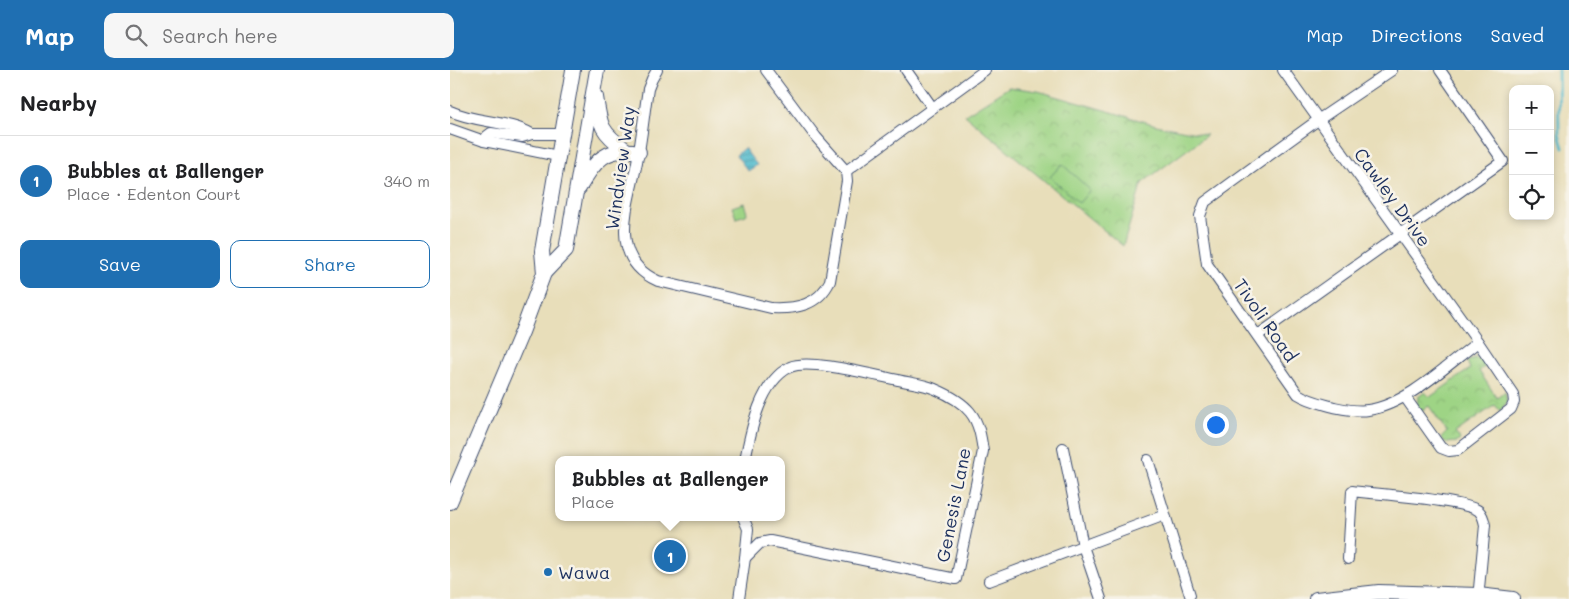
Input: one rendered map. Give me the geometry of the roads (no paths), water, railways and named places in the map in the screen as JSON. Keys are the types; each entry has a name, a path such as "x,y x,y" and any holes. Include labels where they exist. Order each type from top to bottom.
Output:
{"main road":[{"path":"544,273 542,251 573,70"},
{"path":"450,502 522,332 544,273 566,250 597,70"},
{"path":"594,86 599,118 605,133 633,151"},
{"path":"577,190 600,158 633,151"},
{"path":"1316,599 1379,592 1513,599"}],"street":[{"name":"Windview Way","path":"658,70 648,89 633,151 625,224 625,240 634,264 645,274 658,281 771,308 789,308 817,300 826,289 832,276 847,181 846,171"},
{"path":"766,70 816,138 846,171 984,70"},
{"path":"906,70 932,108"},
{"name":"Cawley Drive","path":"1283,70 1478,342 1513,394 1514,402 1511,409 1458,450 1449,451 1441,448 1405,398"},
{"path":"1318,120 1392,70"},
{"path":"1258,335 1503,161 1440,70"},
{"path":"450,111 463,117 520,127 532,134"},
{"name":"Tivoli Road","path":"1318,120 1205,202 1200,216 1207,264 1298,394 1309,401 1339,408 1366,411 1381,408 1405,398 1478,342"},
{"path":"450,129 484,141 558,156"},
{"path":"484,141 491,133 522,137 532,134 561,134"},
{"name":"Genesis Lane","path":"745,558 760,543 770,541 956,579 983,451 980,429 970,412 953,398 934,388 833,366 807,365 791,367 773,381 764,397 751,431 746,456"},
{"path":"1063,448 1083,546 1101,599"},
{"path":"1148,460 1190,595"},
{"path":"1348,559 1352,491 1454,503 1478,510 1483,516 1485,525 1478,597"},
{"path":"989,581 1165,515"},
{"path":"739,599 748,530 745,521"}],"water":[{"path":"744,148 757,165 748,171 736,155"}],"waterway":[{"path":"1558,70 1559,134 1563,148"}],"place":[{"name":"Bubbles at Ballenger","path":"670,556"},
{"name":"Wawa","path":"548,572"}]}
